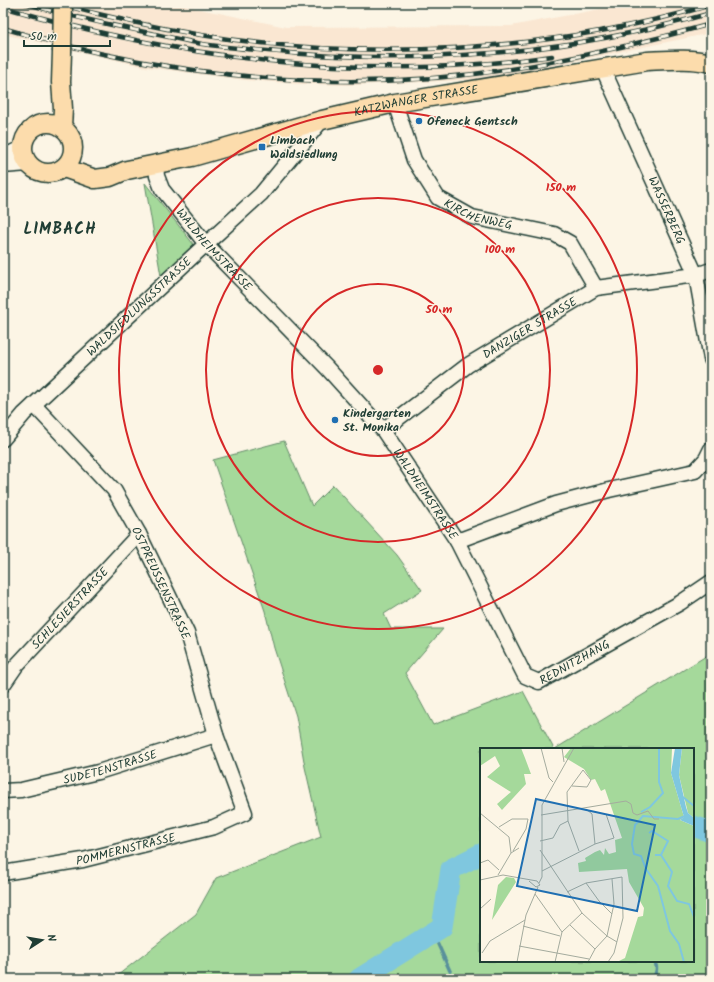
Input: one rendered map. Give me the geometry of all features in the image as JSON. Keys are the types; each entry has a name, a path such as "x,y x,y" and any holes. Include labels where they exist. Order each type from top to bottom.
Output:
{"main road":[{"path":"62,127 63,109 61,82 63,3"},
{"name":"KATZWANGER STRASSE","path":"68,162 95,179 110,177 127,170 192,157 322,120 395,103 647,61 680,59 701,60 711,63"},
{"path":"42,124 61,82"},
{"path":"53,123 62,127 70,135 73,145 68,162 56,172 46,174 36,171 28,164 24,156 23,147 26,136 33,128 42,124 53,123"}],"street":[{"name":"WASSERBERG","path":"603,69 696,275 711,359"},
{"name":"KIRCHENWEG","path":"395,103 414,160 438,198 472,216 554,234 570,244 596,288"},
{"name":"WALDSIEDLUNGSSTRASSE","path":"3,439 24,414 206,244 262,194 322,120"},
{"path":"3,155 23,147"},
{"path":"3,166 28,164"},
{"name":"WALDHEIMSTRASSE","path":"156,165 157,176 162,189 206,244 327,368 383,430 457,542 556,504 695,470 706,459 711,449"},
{"name":"DANZIGER STRASSE","path":"383,430 468,365 596,288 696,275 711,270"},
{"name":"OSTPREUSSENSTRASSE","path":"34,405 114,490 140,534 187,633 216,735 245,813"},
{"name":"SCHLESIERSTRASSE","path":"3,685 16,666 140,534"},
{"name":"REDNITZHANG","path":"457,542 525,676 539,682 680,603 711,582"},
{"name":"SUDETENSTRASSE","path":"3,791 22,790 98,772 216,735"},
{"name":"POMMERNSTRASSE","path":"3,872 90,858 214,827 245,813"}],"shaded area":[{"path":"3,3 171,3 286,27 511,26 632,3 711,3 711,33 489,79 354,85 299,84 244,80 146,67 3,34"}],"green space":[{"path":"145,183 194,245 161,276"},
{"path":"284,441 312,506 333,485 397,555 422,590 384,614 391,629 443,629 405,673 433,725 523,691 553,748 480,748 480,962 694,962 694,748 557,748 711,653 711,979 113,979 196,914 216,878 321,837 305,767 296,716 274,648 265,611 213,460"}],"waterway":[{"path":"694,826 711,832"},
{"path":"359,979 442,927 451,869 480,854"},
{"path":"433,933 450,971"},
{"path":"653,979 656,972 656,965 654,962"}],"railway":[{"path":"25,3 82,18 202,44 324,55 380,57 491,53 547,47 657,27 711,13"},
{"path":"55,3 128,21 201,35 264,43 328,48 393,50 458,48 523,42 587,33 650,21 711,5"},
{"path":"3,7 139,41 207,53 275,62 343,66 412,67 482,64 552,56"},
{"path":"3,28 68,46 134,60 200,71 267,78 334,81 401,80 468,75 535,65 667,36 711,24"}],"place":[{"name":"Ofeneck Gentsch","path":"419,121"},
{"name":"Limbach Waldsiedlung","path":"262,147"},
{"name":"Kindergarten St. Monika","path":"335,420"}],"district":[{"name":"LIMBACH","path":"60,228"}]}
